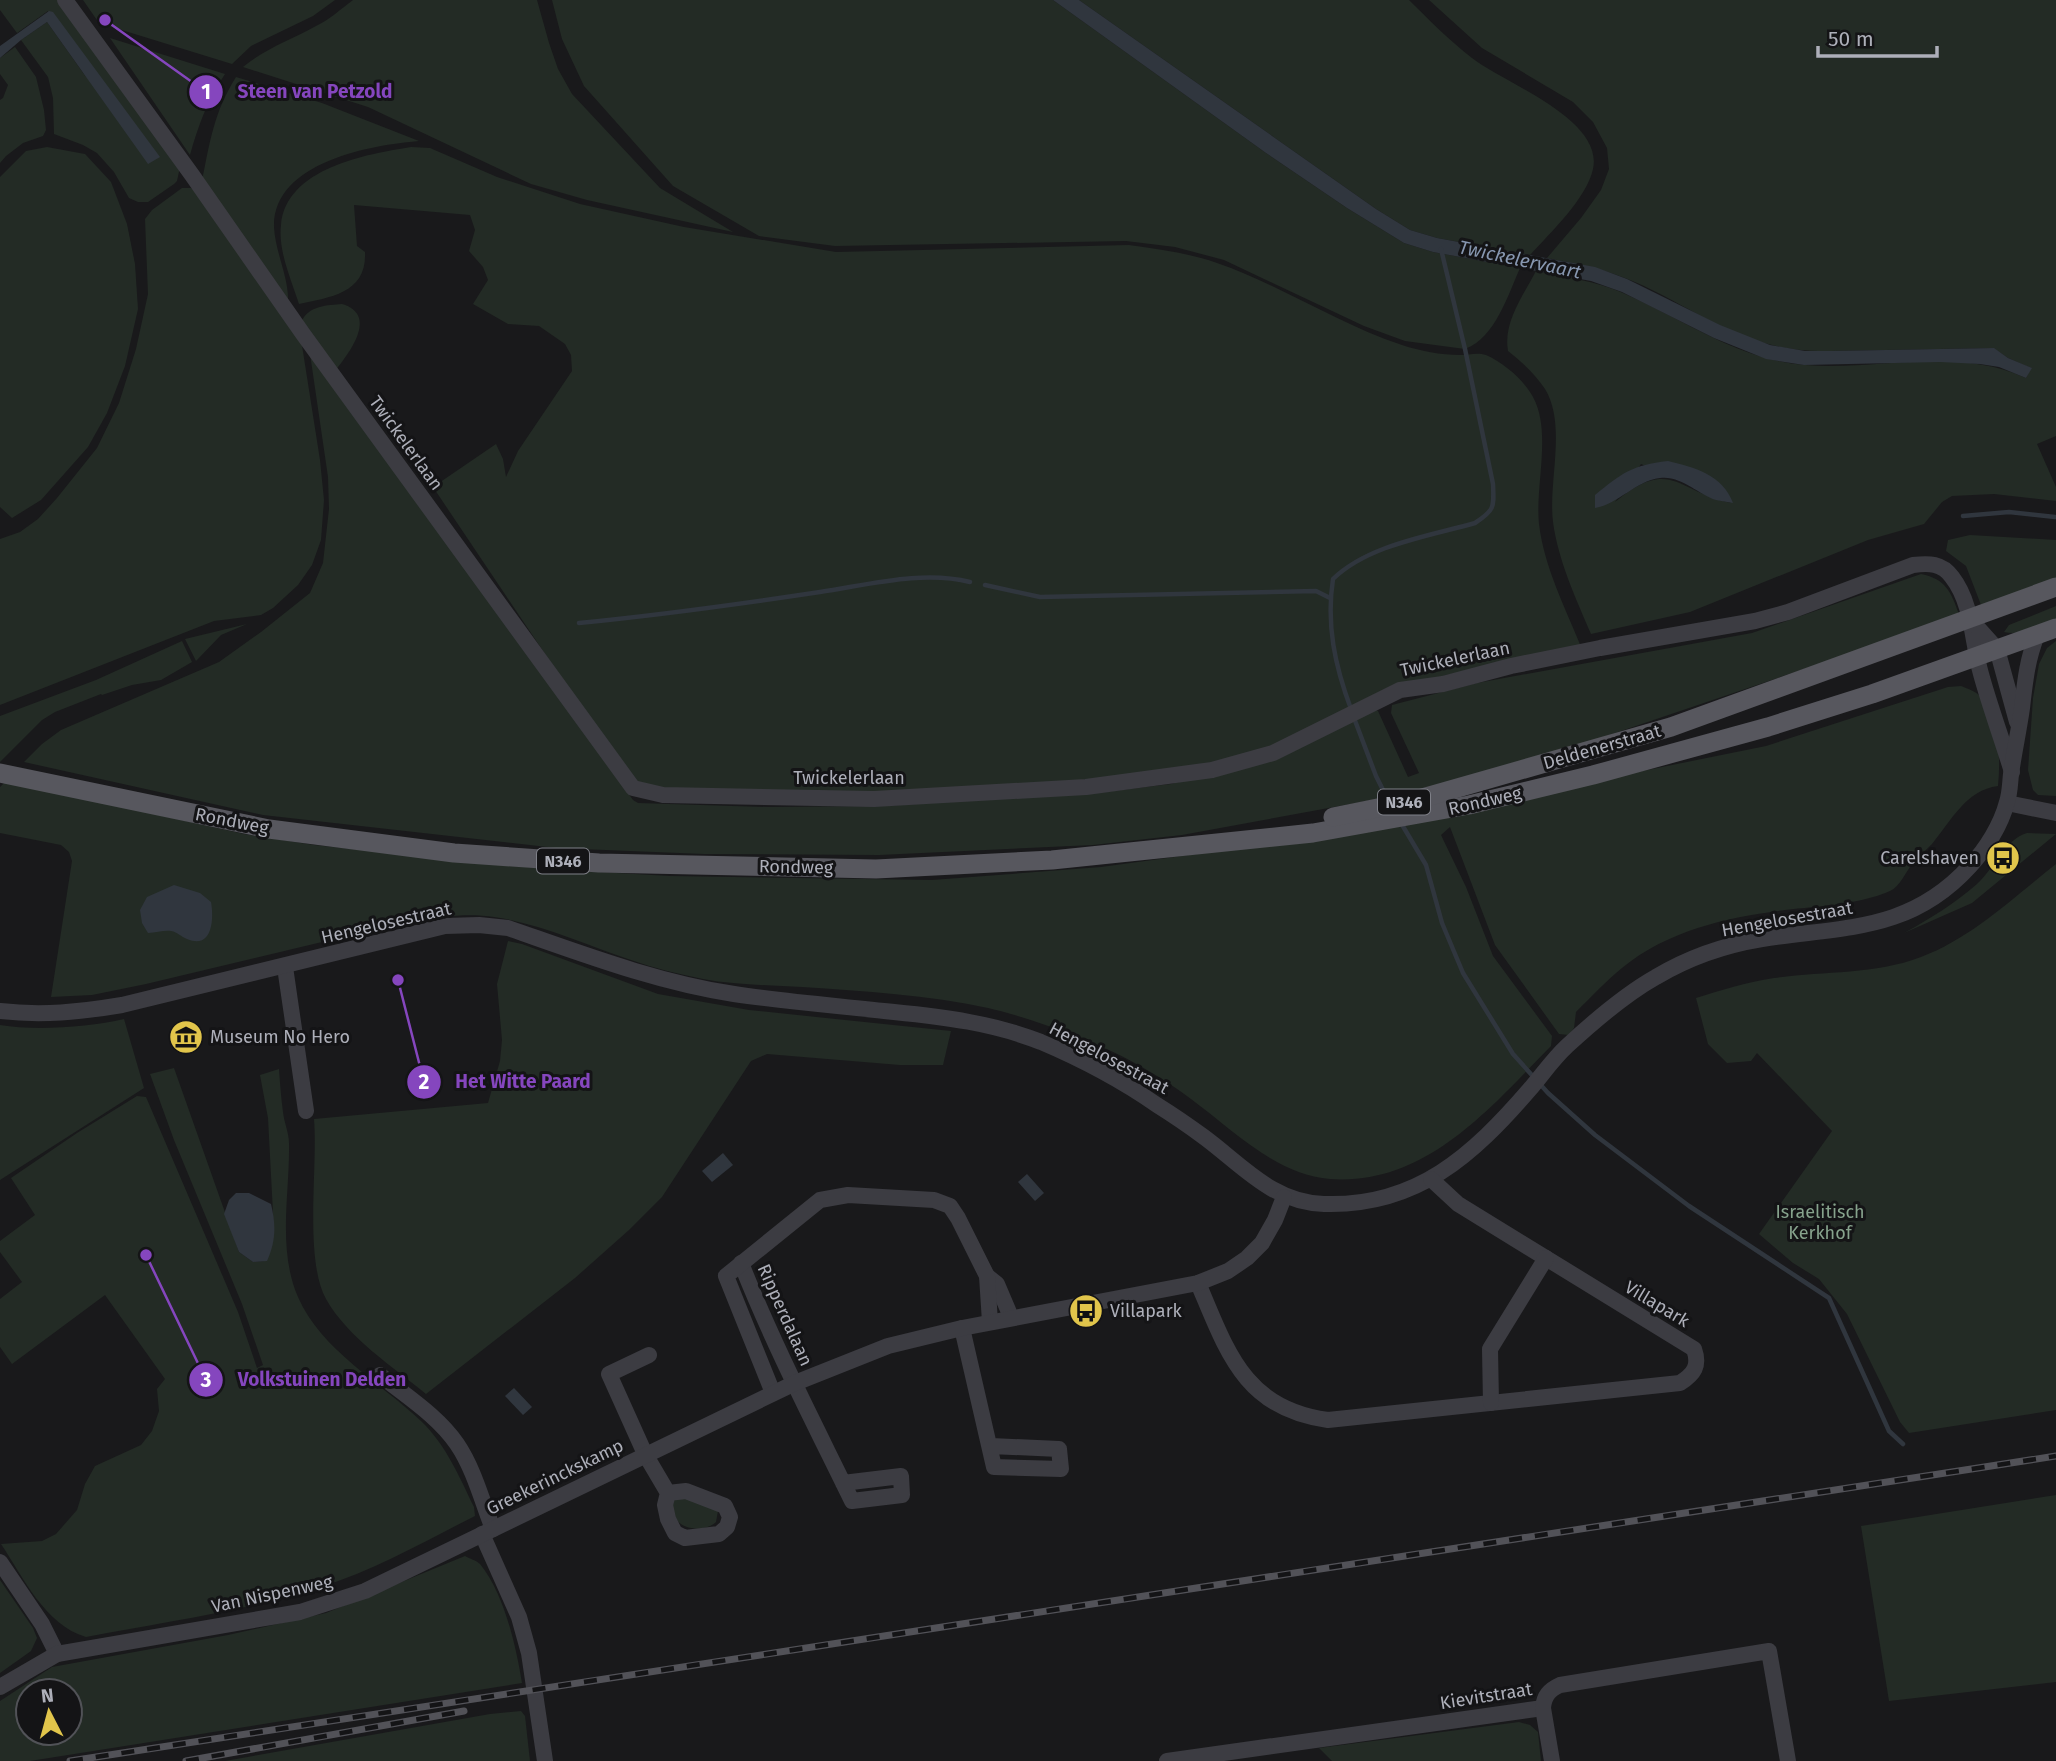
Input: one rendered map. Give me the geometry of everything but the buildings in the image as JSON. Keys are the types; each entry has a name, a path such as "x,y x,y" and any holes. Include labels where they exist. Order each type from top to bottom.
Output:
{"main road":[{"name":"Deldenerstraat","path":"1132,852 1310,822 1412,801 1671,727 2056,587"},
{"name":"Deldenerstraat","path":"1593,775 1768,727 1872,694 2056,628"},
{"name":"Rondweg","path":"0,773 269,829 454,853 599,863 876,869 1052,860 1313,833 1469,805 1593,775"}],"street":[{"name":"Twickelerlaan","path":"65,0 625,780 642,792 663,795 874,799 1086,787 1212,770 1273,753 1400,690 1443,684 1511,666 1601,648 1755,621 1788,612 1913,565 1934,564 1951,576 1970,619"},
{"path":"1970,619 1997,649"},
{"name":"Hengelosestraat","path":"1970,619 1976,657 2012,772"},
{"name":"Hengelosestraat","path":"0,1011 71,1014 122,1005 285,967 445,926 508,928 640,974 695,987 992,1026 1046,1044 1127,1086 1204,1137 1253,1177 1284,1197 1322,1204 1357,1204 1391,1195 1431,1179 1472,1151 1530,1090 1564,1048 1650,980 1673,967 1719,950 1758,940 1863,926 1893,918 1918,908 1948,887 1972,864 1993,834 2007,803 2028,657 2037,635"},
{"name":"Hengelosestraat","path":"1997,649 2019,729"},
{"path":"2007,803 2056,813"},
{"path":"285,967 306,1111"},
{"name":"Villapark","path":"1198,1283 1228,1355 1252,1385 1276,1405 1306,1417 1328,1420 1680,1383 1691,1376 1696,1367 1694,1349 1458,1204 1431,1179"},
{"name":"Ripperdalaan","path":"773,1393 726,1276 820,1200 848,1195 934,1200 950,1206 987,1276 990,1322"},
{"name":"Greekerinckskamp","path":"487,1531 773,1393 866,1354 1011,1317 1198,1283 1228,1271 1262,1243 1284,1197"},
{"path":"1491,1403 1489,1349 1546,1258"},
{"name":"Ripperdalaan","path":"741,1263 795,1383"},
{"name":"Ripperdalaan","path":"987,1276 997,1284 1011,1317"},
{"path":"962,1328 991,1446"},
{"name":"Greekerinckskamp","path":"649,1355 609,1374 645,1454 668,1493"},
{"path":"380,1375 439,1424 456,1443 466,1461 529,1653 545,1761"},
{"path":"795,1383 844,1483"},
{"name":"Van Nispenweg","path":"0,1686 57,1654 300,1612 325,1605 365,1591 487,1531"},
{"path":"0,1562 42,1624 57,1654"},
{"name":"Kievitstraat","path":"1167,1761 1224,1757 1543,1708 1547,1694 1560,1685 1769,1651 1788,1761"},
{"path":"1543,1708 1552,1761"}],"green space":[{"path":"0,0 59,0 180,167 174,184 148,202 138,202 129,198 114,172 97,153 54,134 53,98 48,77 21,40 47,22 86,77 48,11 17,33 0,10"},
{"path":"83,0 335,0 313,16 251,46 232,64 99,23"},
{"path":"353,0 537,0 558,69 572,94 660,188 733,232 587,200 531,184 368,107 243,67 270,49 326,21"},
{"path":"552,0 1053,0 1266,153 1404,243 1433,252 1520,268 1492,326 1485,336 1465,349 1405,341 1364,326 1224,260 1175,247 1126,241 835,246 759,236 673,186 584,86 562,39"},
{"path":"1079,0 1409,0 1472,58 1568,118 1583,134 1592,151 1593,169 1583,192 1567,215 1530,255 1437,238 1410,230 1376,209"},
{"path":"1429,0 2056,0 2056,436 2037,444 2056,487 2056,501 1994,494 1952,496 1942,502 1924,524 1868,540 1690,612 1591,634 1563,565 1555,536 1552,506 1556,436 1551,403 1537,378 1508,351 1511,320 1536,271 1612,289 1734,347 1780,362 1833,366 1944,361 1999,368 2026,378 2031,368 1993,348 1824,351 1772,345 1716,324 1625,278 1547,258 1601,190 1609,169 1607,148 1593,122 1573,102 1482,48","holes":["1641,464 1732,503 1663,479 1634,488 1615,502"]},
{"path":"110,38 225,74 204,113 190,155"},
{"path":"15,47 36,77 46,130 43,136 23,143 0,163 0,100 8,85 0,74 0,58"},
{"path":"236,77 322,103 419,141 376,147 328,161 307,172 289,187 278,205 274,227 288,301 202,181 218,115"},
{"path":"47,147 85,154 111,182 127,224 135,264 138,309 125,366 107,413 88,447 41,500 12,518 0,507 0,177 26,151"},
{"path":"411,147 430,148 497,177 580,204 684,227 836,252 1129,245 1173,252 1241,272 1355,326 1402,345 1423,351 1479,354 1493,358 1519,378 1533,397 1539,411 1542,442 1539,524 1556,588 1582,649 1446,675 1273,747 1189,770 951,792 665,792 629,779 433,487 496,444 503,459 506,477 518,451 572,371 571,355 565,344 539,326 508,324 473,304 488,280 483,267 469,251 475,230 470,215 354,205 357,246 365,252 360,276 345,291 299,304 281,245 281,225 286,206 297,190 331,167 373,154"},
{"path":"182,188 191,188 198,193 301,339 324,500 321,540 312,565 298,585 273,608 261,615 214,621 0,705 0,539 20,532 38,519 97,448 119,403 136,349 148,294 145,219 152,210"},
{"path":"342,304 353,309 360,325 353,345 336,370 302,321 314,309"},
{"path":"309,347 633,800 638,803 768,807 885,806 1104,792 1171,784 1223,771 1371,709 1378,711 1408,777 1419,773 1391,713 1392,705 1477,683 1752,633 1921,574 1942,583 1959,614 1556,753 1416,792 1182,835 1093,845 879,855 704,854 556,848 263,815 24,762 61,730 219,662 310,593 323,563 329,509 328,477"},
{"path":"1970,535 2056,540 2056,578 1981,605 1966,566 1946,551 1948,540"},
{"path":"2056,606 2056,621 2024,632 2004,632 2009,625"},
{"path":"247,624 221,635 196,661 185,639"},
{"path":"182,641 192,662 161,680 101,694 55,712 42,720 0,762 0,716 96,680"},
{"path":"2056,641 2056,796 2038,795 2033,790 2028,770 2033,698 2039,664 2047,648"},
{"path":"1961,686 1981,697 1992,718 1999,752 1998,786 1968,800 1894,889 1852,902 1721,921 1679,935 1640,955 1610,978 1576,1012 1574,1028 1569,1035 1559,1034 1495,945 1450,827 1441,835 1466,887 1493,956 1552,1036 1551,1046 1480,1117 1454,1138 1426,1156 1396,1170 1365,1178 1330,1179 1291,1169 1256,1149 1182,1092 1142,1067 1083,1039 1018,1016 988,1008 919,997 703,979 666,971 529,925 494,917 465,915 414,920 146,984 92,995 51,997 72,861 69,852 61,845 0,833 0,787 6,781 244,834 314,845 546,869 670,876 932,880 1101,867 1306,839 1766,746 1948,687"},
{"path":"2027,833 2056,834 1972,903 1904,933 1969,891 2012,842"},
{"name":"Israelitisch Kerkhof","path":"2056,864 2056,1410 1909,1433 1900,1422 1847,1314 1819,1279 1793,1263 1759,1234 1832,1131 1757,1053 1751,1061 1727,1063 1708,1044 1696,998 1764,980 1866,970 1921,957 1975,928"},
{"path":"508,941 658,994 749,1010 951,1031 943,1065 900,1065 767,1054 751,1061 662,1197 575,1278 426,1394 358,1339 335,1313 319,1282 315,1261 313,1212 314,1119 488,1103 500,1061 502,1040 497,984"},
{"path":"124,1019 144,1088 0,1180 0,1025 62,1027"},
{"path":"174,1068 239,1252 253,1262 264,1261 273,1213 268,1118 260,1075 279,1069 289,1143 286,1240 292,1279 298,1297 308,1316 336,1349 430,1430 457,1472 474,1507 475,1516 380,1564 321,1587 234,1609 86,1637 71,1631 47,1611 1,1544 42,1541 56,1534 77,1510 85,1484 95,1466 141,1445 152,1431 159,1411 157,1389 165,1379 105,1295 12,1364 0,1347 0,1299 22,1282 0,1252 0,1241 35,1215 11,1178 137,1096 146,1097 238,1312 257,1368 263,1365 242,1304 174,1140 150,1074"},
{"path":"681,1495 718,1511 716,1522 700,1529 678,1522 671,1499"},
{"path":"2056,1495 2056,1682 1889,1701 1861,1526"},
{"path":"465,1556 480,1564 496,1590 512,1637 522,1683 30,1761 0,1761 0,1701 14,1692 14,1747 84,1747 84,1677 37,1677 52,1667 228,1635 326,1613"},
{"path":"0,1580 37,1638 31,1651 0,1673"},
{"path":"521,1711 525,1716 530,1761 225,1761 490,1714"},
{"path":"1519,1722 1530,1725 1538,1732 1541,1761 1332,1761 1319,1748"}],"water":[{"name":"Twickelervaart","path":"1053,0 1079,0 1376,209 1410,230 1437,238 1595,267 1770,345 1805,351 1994,348 2008,358 2032,368 2026,378 1999,367 1980,364 1940,362 1804,365 1766,359 1714,338 1622,292 1591,281 1433,252 1404,243 1266,153"},
{"path":"49,11 53,12 160,157 148,164 47,22 0,58 0,46"},
{"path":"1668,461 1688,466 1715,479 1733,503 1716,500 1675,479 1660,478 1643,483 1612,502 1595,508 1595,495 1620,476 1645,465"},
{"path":"174,885 200,893 211,902 212,924 207,936 202,940 187,939 171,931 148,933 142,923 140,910 147,897"},
{"path":"723,1153 733,1165 712,1182 702,1171"},
{"path":"1027,1174 1044,1193 1035,1201 1018,1182"},
{"path":"236,1193 249,1193 271,1204 274,1233 267,1261 253,1262 239,1252 224,1214 229,1200"},
{"path":"514,1388 532,1407 523,1415 505,1396"}],"waterway":[{"path":"1351,709 1333,645 1333,579 1347,567 1381,550 1475,523 1490,511 1493,503 1493,484 1441,249"},
{"path":"1963,516 2009,512 2055,517"},
{"path":"579,623 730,605 914,578 970,582"},
{"path":"985,585 1040,597 1316,591 1330,598"},
{"path":"1354,718 1388,800"},
{"path":"1401,823 1426,865 1442,923 1463,973 1513,1054 1548,1093 1595,1135 1689,1206 1829,1298 1889,1431 1903,1444"}],"railway":[{"path":"70,1761 2056,1456"},
{"path":"186,1761 464,1711"}],"place":[{"name":"Steen van Petzold","path":"105,20"},
{"name":"Carelshaven","path":"2003,858"},
{"name":"Het Witte Paard","path":"398,980"},
{"name":"Museum No Hero","path":"186,1037"},
{"name":"Volkstuinen Delden","path":"146,1255"},
{"name":"Villapark","path":"1086,1311"}]}
